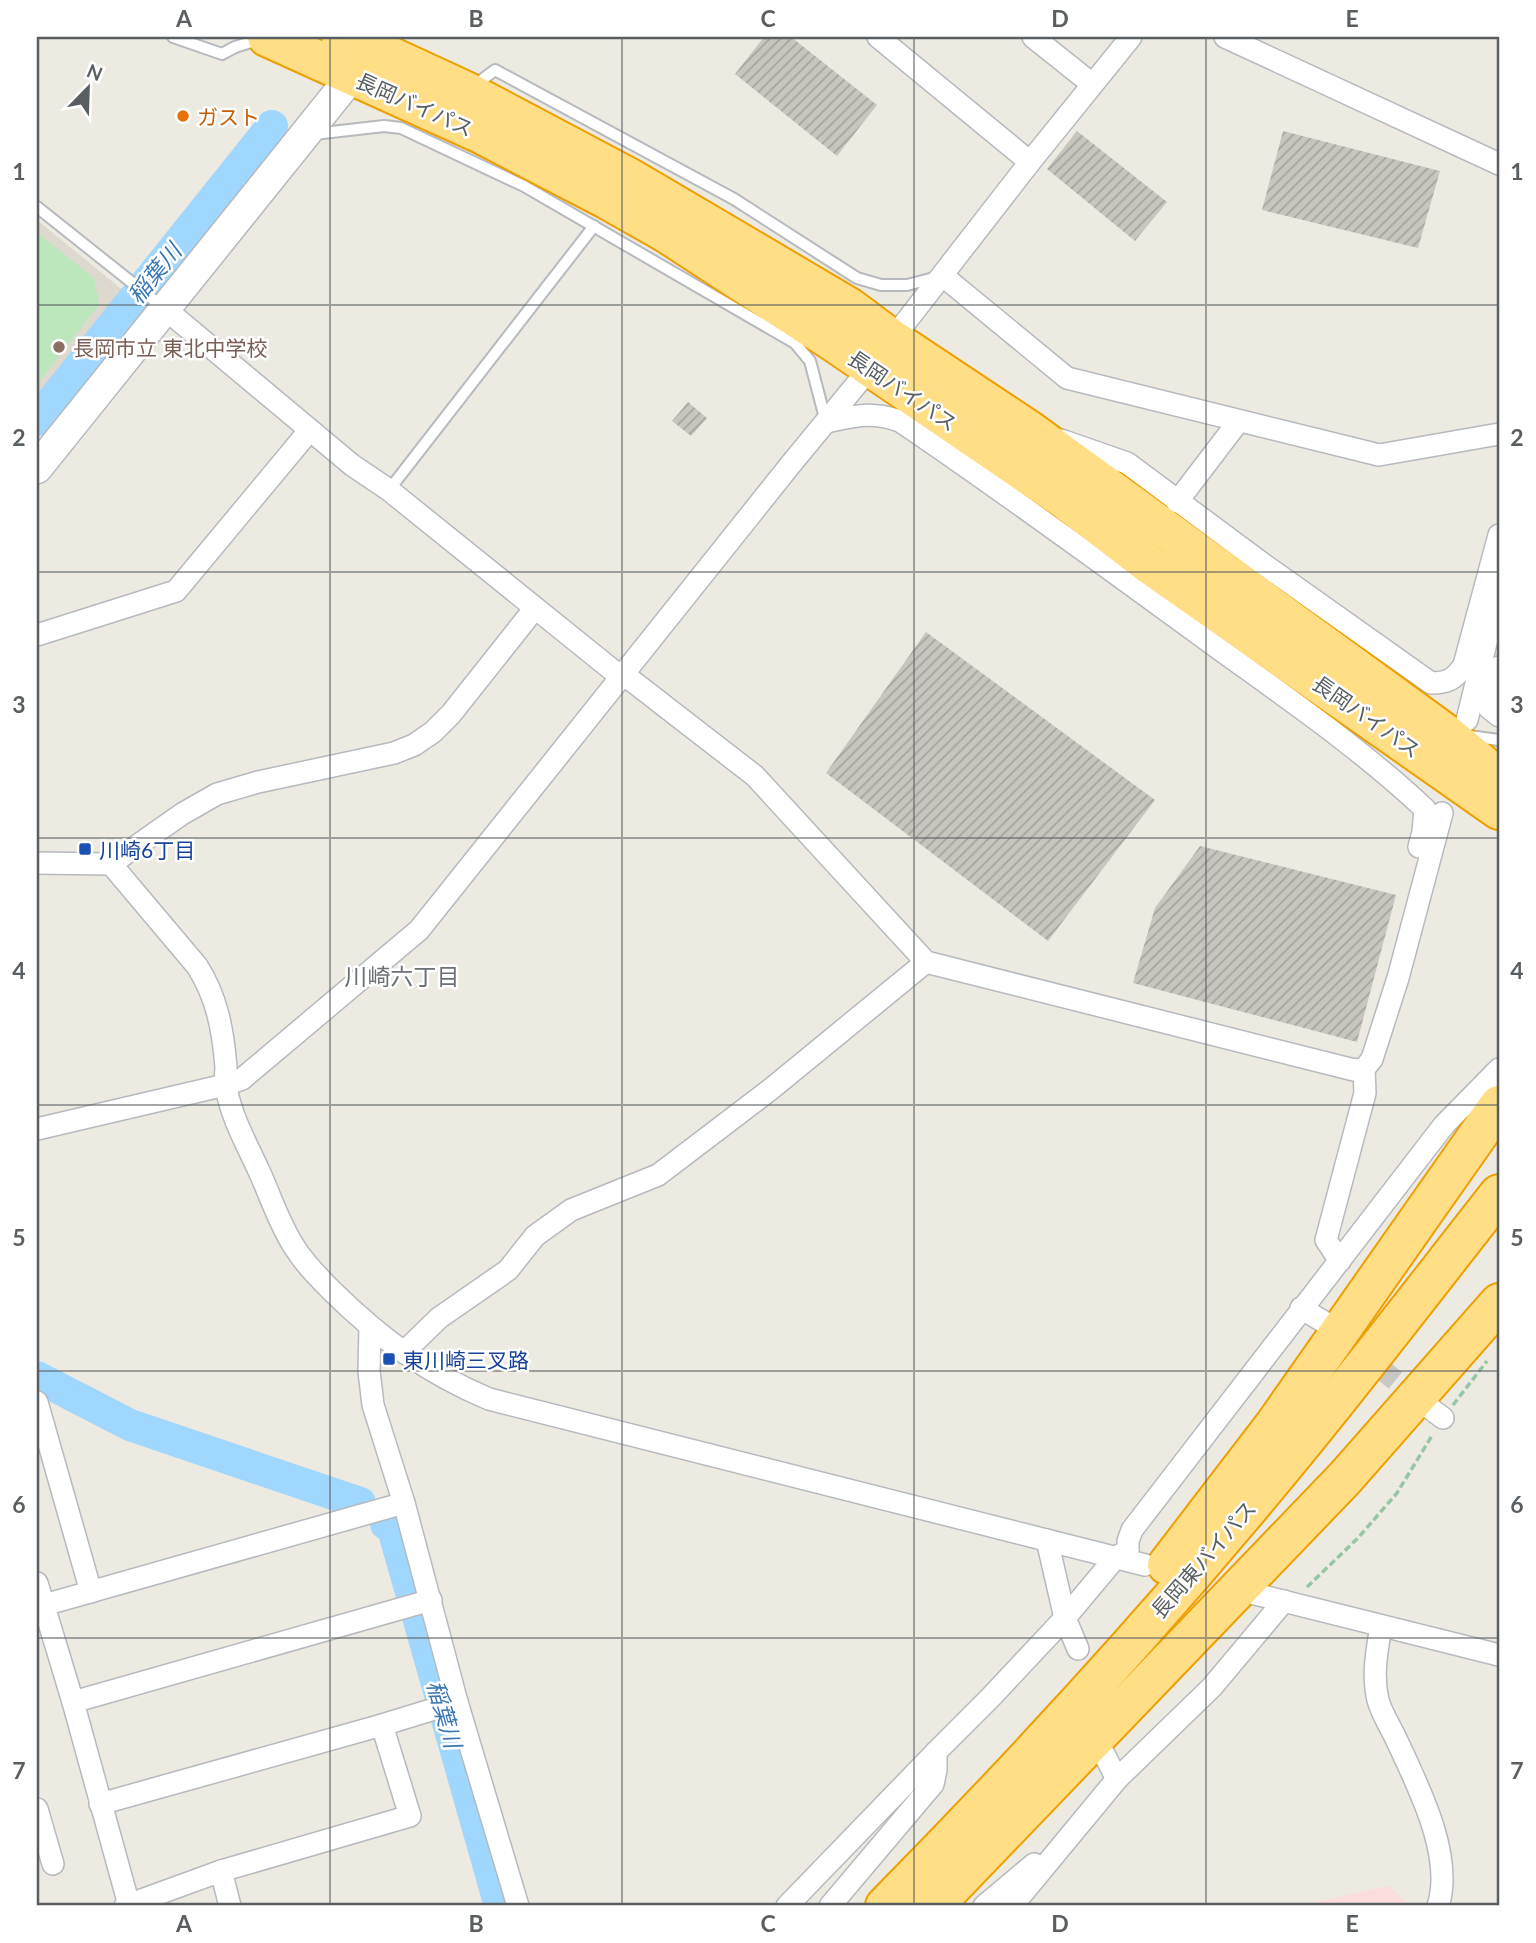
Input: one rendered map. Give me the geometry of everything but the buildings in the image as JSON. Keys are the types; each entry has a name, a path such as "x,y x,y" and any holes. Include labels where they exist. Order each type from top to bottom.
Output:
{"highway":[{"name":"長岡バイパス","path":"267,37 363,50 466,90 632,179 849,307 881,354 1064,499 1150,582 1344,715 1444,735 1499,810"},
{"name":"長岡バイパス","path":"363,50 480,133 606,199 755,290 1029,430 1273,607 1499,778"},
{"path":"1444,735 1499,765"},
{"path":"1444,735 1499,828"},
{"path":"942,1849 1238,1474 1499,1105"},
{"name":"長岡東バイパス","path":"885,1906 942,1849 1063,1718 1221,1540 1318,1424 1499,1194"},
{"name":"長岡東バイパス","path":"922,1906 1022,1799 1205,1594 1328,1450 1499,1231"},
{"path":"931,1906 967,1872 1346,1478 1499,1303"}],"street":[{"path":"878,37 1030,162"},
{"path":"1033,37 1091,84"},
{"path":"37,1129 242,1079 419,930 881,354 1091,84 1131,37"},
{"path":"1225,37 1499,164"},
{"path":"37,467 304,136 363,50"},
{"path":"943,276 1067,378 1379,455 1499,434"},
{"path":"164,308 309,431 389,490 621,677 631,680 755,776 926,962 1354,1070 1364,1069"},
{"path":"826,422 864,414 880,414 900,421 1150,582 1425,809 1423,832 1387,967 1384,1026"},
{"path":"1177,502 1238,422"},
{"path":"1029,430 1127,463 1177,502 1431,683 1442,683 1455,678 1464,665 1499,535"},
{"path":"37,635 176,591 309,431"},
{"path":"1444,735 1499,590"},
{"path":"37,863 111,864 182,814 218,794 258,782 394,753 414,745 433,732 450,714 535,608"},
{"path":"1499,667 1489,708 1499,716"},
{"path":"1340,1261 1326,1240 1365,1093 1364,1069 1372,1059 1384,1026 1442,813"},
{"path":"111,864 197,966 207,982 220,1021 226,1068 225,1085 239,1133 279,1221 295,1249 312,1270 370,1328 440,1377 489,1399 1145,1565"},
{"path":"404,1352 439,1318 508,1270 535,1236 571,1210 658,1175 782,1080 926,962"},
{"path":"787,1906 991,1697 1065,1618 1116,1558 1128,1551 1132,1530 1301,1308 1444,1125 1499,1069"},
{"path":"1301,1308 1324,1322"},
{"path":"370,1328 369,1371 373,1405 404,1503 457,1702 518,1906"},
{"path":"37,1402 91,1592"},
{"path":"40,1606 404,1503"},
{"path":"1047,1540 1065,1618 1078,1648"},
{"path":"37,1583 40,1606 73,1702 127,1906 221,1871 410,1816 382,1725"},
{"path":"1251,1593 1499,1655"},
{"path":"73,1702 431,1600"},
{"path":"1012,1906 1117,1779 1212,1687 1284,1601"},
{"path":"1381,1626 1374,1672 1378,1702 1426,1805 1439,1851 1443,1890 1438,1906"},
{"path":"100,1804 457,1702"},
{"path":"830,1906 913,1811 933,1784 936,1752"},
{"path":"1104,1754 1117,1779"},
{"path":"37,1809 53,1864"},
{"path":"984,1906 1078,1826"},
{"path":"221,1871 230,1906"}],"lane":[{"path":"173,37 222,54 267,37"},
{"path":"466,90 495,70 734,199 857,278 881,285 907,285 943,276"},
{"path":"304,136 384,126 401,128 524,186 794,343 810,361 826,422"},
{"path":"37,207 164,308"},
{"path":"389,490 594,226"},
{"path":"1263,564 1273,607"},
{"path":"1305,711 1344,715"},
{"path":"1444,735 1499,740"}],"path":[{"path":"1284,1601 1301,1594 1358,1538 1397,1493 1435,1412 1491,1356"}],"shaded area":[{"name":"長岡市立 東北中学校","path":"37,220 125,292 37,402"},
{"path":"1388,1886 1411,1906 1300,1906"}],"green space":[{"name":"長岡市立 東北中学校","path":"37,232 94,278 99,305 37,384"}],"waterway":[{"name":"稲葉川","path":"37,420 272,126"},
{"name":"稲葉川","path":"37,1377 130,1425 360,1503"},
{"name":"稲葉川","path":"386,1524 393,1529 500,1906"}],"tunnel":[{"path":"1331,1328 1423,1403"}],"place":[{"name":"ガスト","path":"183,116"},
{"name":"長岡市立 東北中学校","path":"59,347"},
{"name":"川崎6丁目","path":"85,849"},
{"name":"東川崎三叉路","path":"389,1359"}],"district":[{"name":"川崎六丁目","path":"402,976"}]}
